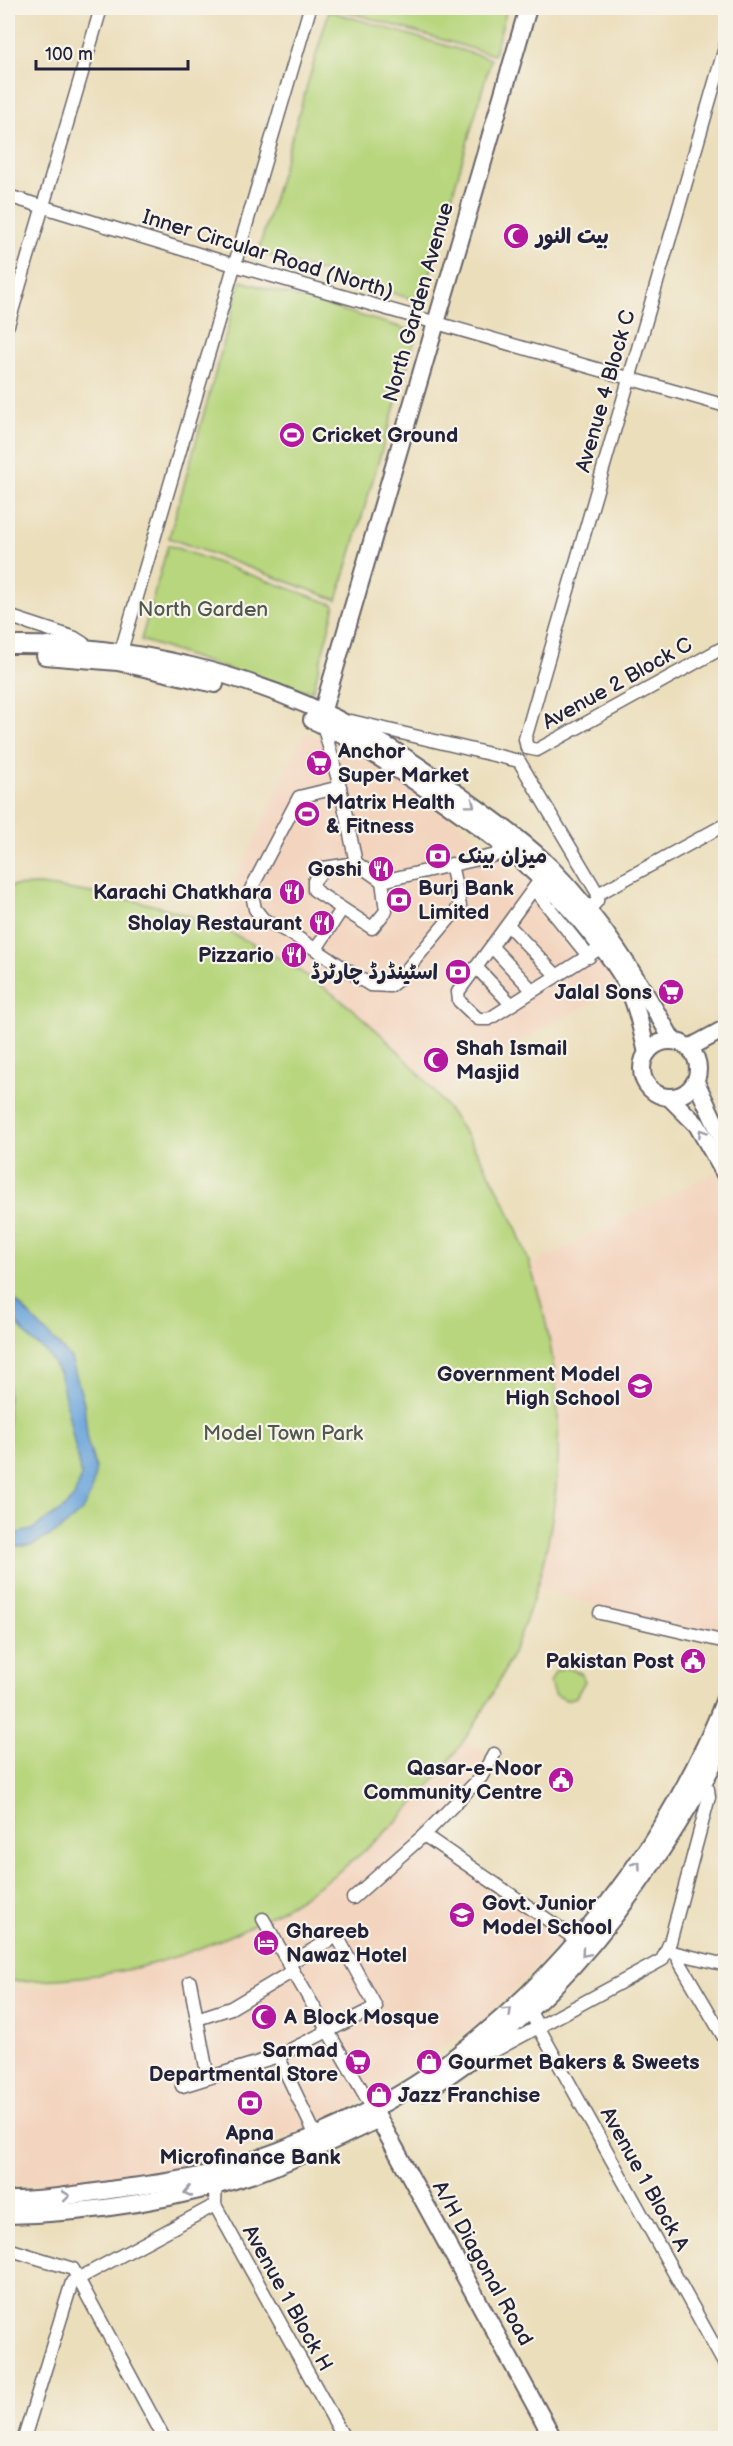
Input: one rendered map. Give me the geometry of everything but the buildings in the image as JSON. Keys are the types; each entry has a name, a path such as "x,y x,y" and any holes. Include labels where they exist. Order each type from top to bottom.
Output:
{"main road":[{"name":"North Garden Avenue","path":"322,718 528,8"},
{"path":"8,645 83,648 245,682 392,749 508,840 542,878 595,952 625,981 636,1006 647,1053"},
{"path":"8,656 119,657"},
{"path":"542,878 589,910 629,965 698,1067 696,1082 726,1146"},
{"path":"686,1049 726,1028"},
{"path":"726,1041 686,1049 658,1043 647,1053 642,1066 644,1080 653,1092 670,1098 697,1125 726,1176"},
{"path":"670,1098 685,1094 696,1082"},
{"path":"483,2043 529,2010 583,1956 621,1909 658,1857 702,1785 720,1744 726,1696"},
{"path":"8,2215 125,2206 292,2159 448,2076 483,2043 577,1940 638,1864 687,1784 720,1744"},
{"path":"8,2200 216,2179 316,2136 376,2114"},
{"name":"A/H Diagonal Road","path":"376,2114 553,2439"}],"street":[{"path":"8,325 101,8"},
{"path":"119,657 310,8"},
{"name":"Avenue 4 Block C","path":"527,748 525,739 726,44"},
{"name":"Inner Circular Road (North)","path":"8,196 435,324 726,406"},
{"path":"8,616 75,638 83,644 83,648"},
{"name":"Avenue 2 Block C","path":"527,748 537,750 726,646"},
{"path":"356,863 324,868 314,881 317,893 369,927 376,926 386,911 382,881 356,863 322,718 519,761 598,894 597,901 589,910"},
{"path":"519,761 527,748"},
{"path":"340,787 299,797 251,889 255,909 263,919 316,949 370,985 379,987 394,984 460,906 451,864"},
{"path":"598,894 726,824"},
{"path":"382,881 496,855 508,840"},
{"path":"542,878 457,994 459,1001 472,1015 483,1021 595,952"},
{"path":"316,949 342,909"},
{"path":"508,925 556,975"},
{"path":"492,947 532,990"},
{"path":"476,967 511,1004"},
{"path":"600,1612 726,1642"},
{"path":"352,1898 424,1836 481,1777 494,1754"},
{"path":"483,2043 496,2050 658,1964 673,1952 709,1797 708,1789 702,1785"},
{"path":"424,1836 577,1940"},
{"path":"263,1919 376,2114"},
{"path":"182,2086 278,2056 376,2007 337,1936 231,2008 197,2019"},
{"path":"673,1952 726,1965"},
{"path":"673,1952 726,2041"},
{"path":"190,1982 208,2078"},
{"name":"Avenue 1 Block A","path":"529,2010 726,2367"},
{"path":"278,2056 316,2136"},
{"path":"24,2439 68,2290 78,2279 215,2205 216,2179"},
{"name":"Avenue 1 Block H","path":"215,2205 344,2439"},
{"path":"8,2249 69,2266 164,2439"}],"shaded area":[{"path":"305,732 339,747 388,774 438,808 525,876 580,928 621,987 463,1072 466,1077 438,1093 405,1055 343,1000 275,955 213,925"},
{"name":"Government Model High School","path":"718,1171 726,1193 725,1635 651,1621 536,1588 553,1508 550,1345 531,1265"},
{"path":"465,1740 501,1764 429,1843 565,1937 482,2021 329,2121 184,2172 8,2186 8,1987 34,1989 149,1965 218,1942 291,1905 359,1858 418,1801"}],"green space":[{"path":"346,8 507,8 494,55 345,11"},
{"path":"329,11 491,59 422,302 258,252"},
{"name":"Cricket Ground","path":"241,281 417,332 337,600 169,538"},
{"name":"North Garden","path":"168,545 335,605 313,690 287,689 141,640"},
{"name":"Model Town Park","path":"40,885 149,904 213,925 328,991 422,1077 492,1178 538,1291 558,1412 549,1534 512,1655 443,1769 414,1803 348,1864 312,1890 235,1933 194,1950 151,1964 116,1972 44,1980 8,1981 8,886"},
{"path":"564,1667 581,1673 585,1681 576,1697 566,1700 554,1694 550,1682 555,1672"}],"water":[{"path":"8,1293 71,1358 84,1403 88,1444 96,1468 91,1494 81,1512 59,1531 33,1545 8,1547 8,1532 19,1533 31,1530 64,1508 74,1497 81,1476 60,1374 46,1352 33,1342 8,1314"}],"place":[{"name":"بیت النور","path":"516,236"},
{"name":"Cricket Ground","path":"292,435"},
{"name":"Anchor Super Market","path":"319,763"},
{"name":"Matrix Health & Fitness","path":"307,814"},
{"name":"میزان بینک","path":"438,856"},
{"name":"Goshi","path":"381,869"},
{"name":"Karachi Chatkhara","path":"292,892"},
{"name":"Burj Bank Limited","path":"399,900"},
{"name":"Sholay Restaurant","path":"322,923"},
{"name":"Pizzario","path":"294,955"},
{"name":"اسٹینڈرڈ چارٹرڈ","path":"458,972"},
{"name":"Jalal Sons","path":"671,992"},
{"name":"Shah Ismail Masjid","path":"436,1060"},
{"name":"Government Model High School","path":"640,1386"},
{"name":"Pakistan Post","path":"693,1661"},
{"name":"Qasar-e-Noor Community Centre","path":"561,1780"},
{"name":"Govt. Junior Model School","path":"462,1915"},
{"name":"Ghareeb Nawaz Hotel","path":"266,1943"},
{"name":"A Block Mosque","path":"264,2017"},
{"name":"Sarmad Departmental Store","path":"358,2062"},
{"name":"Gourmet Bakers & Sweets","path":"429,2062"},
{"name":"Jazz Franchise","path":"379,2095"},
{"name":"Apna Microfinance Bank","path":"250,2103"}]}
